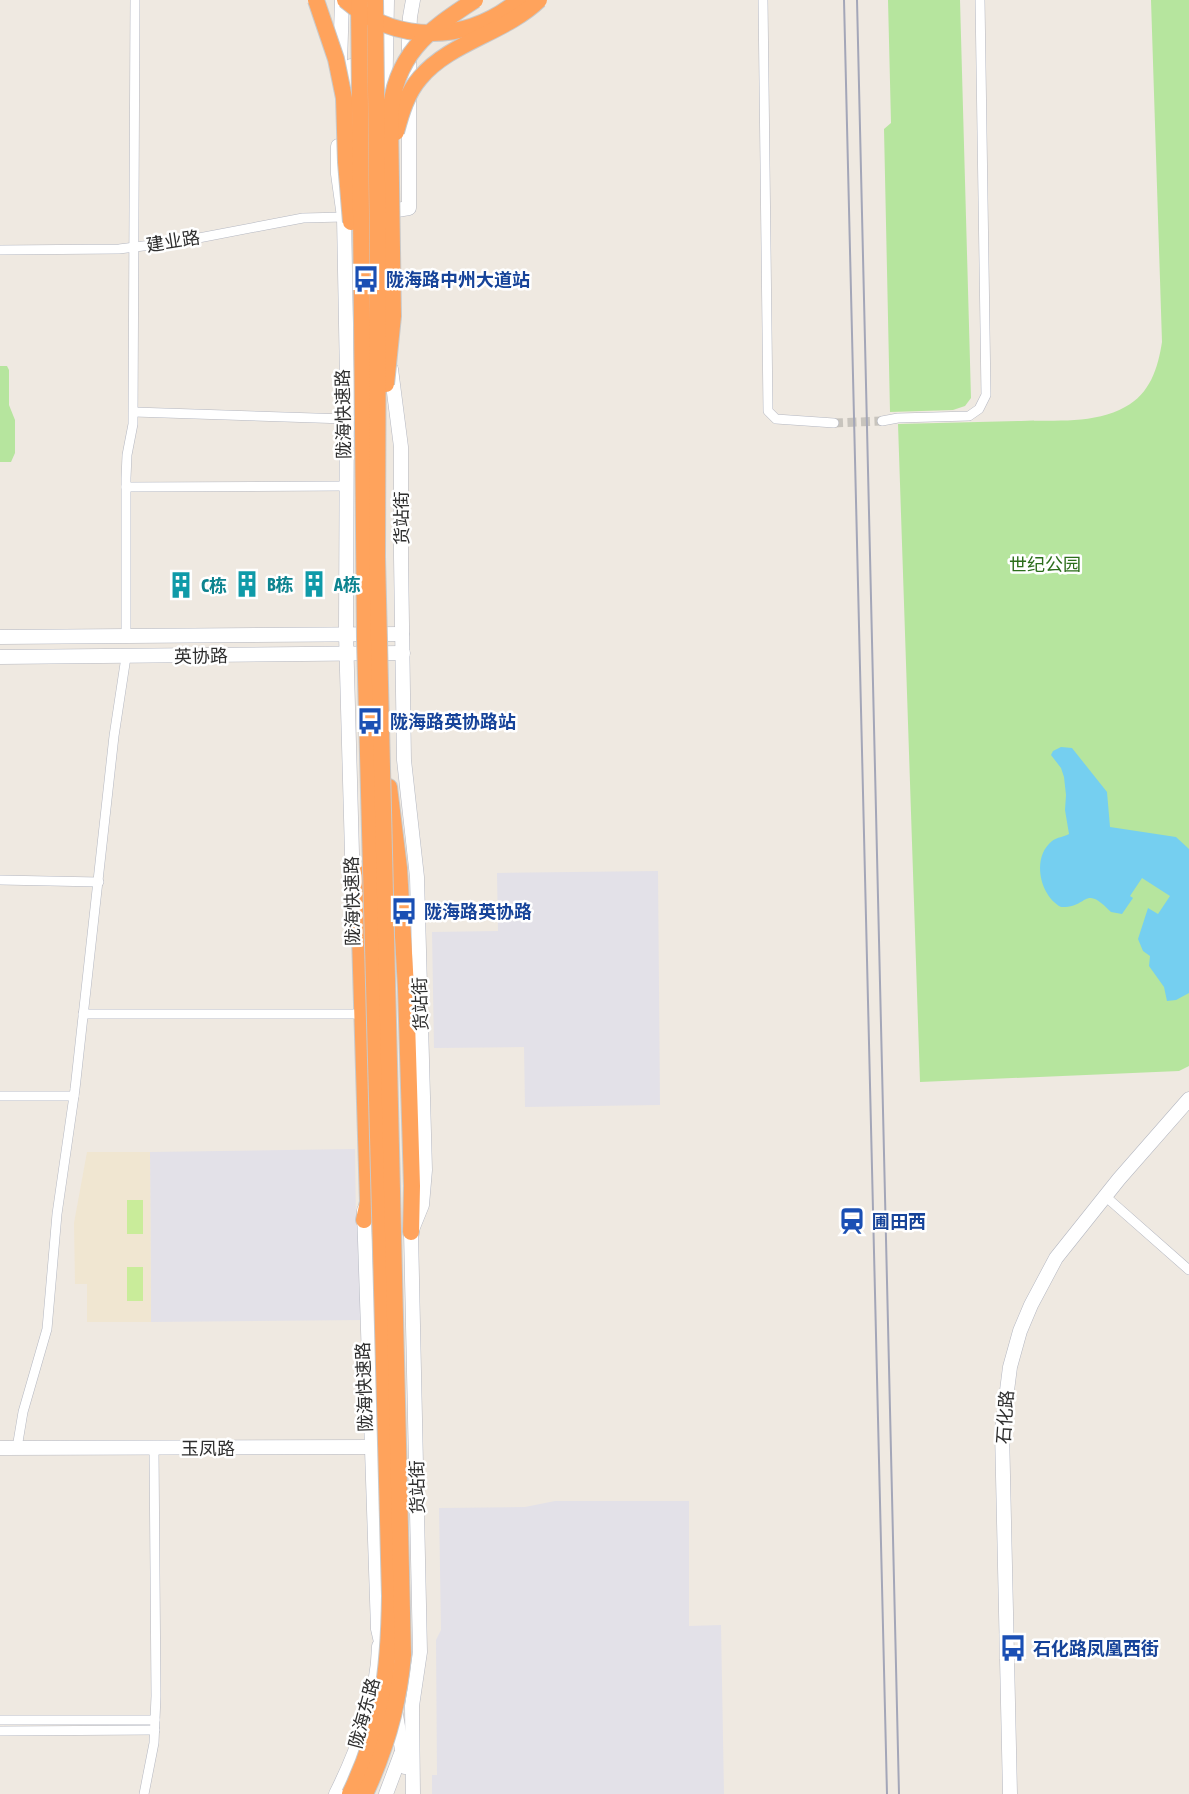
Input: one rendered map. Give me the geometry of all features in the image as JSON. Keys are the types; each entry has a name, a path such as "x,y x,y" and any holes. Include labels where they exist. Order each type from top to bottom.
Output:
{"highway":[{"path":"316,0 336,59 344,98 346,162 361,308"},
{"path":"344,0 364,14 386,25 414,32 436,33 456,31 482,23 502,13 519,0"},
{"name":"陇海快速路","path":"350,1794 377,1725 385,1692 389,1639 364,639 359,0"},
{"name":"陇海快速路","path":"365,1794 390,1725 403,1655 377,556 375,0"},
{"path":"377,456 393,334 390,156 393,90 404,62 419,41 432,28 475,0"},
{"path":"390,156 402,109 421,77 445,57 507,25 539,0"},
{"path":"381,730 399,867 406,988 412,1186 411,1232"},
{"path":"364,1220 368,1202 360,937 368,801"}],"street":[{"path":"126,636 127,455 134,412 135,0"},
{"path":"344,0 338,174 344,217 346,634 370,1447 378,1629 403,1749 405,1794"},
{"path":"344,217 352,162 351,0"},
{"name":"货站街","path":"387,0 384,317 401,447 405,760 417,878 424,1170 422,1205 411,1232 420,1652 412,1706 413,1794"},
{"path":"385,212 409,208 410,34 413,0"},
{"path":"763,0 768,411 776,419 834,423"},
{"path":"882,421 898,418 969,416 979,410 986,396 980,0"},
{"name":"建业路","path":"0,250 108,250 183,241 303,218 344,217"},
{"path":"134,412 346,419"},
{"path":"126,487 346,486"},
{"name":"英协路","path":"0,637 402,634"},
{"name":"英协路","path":"0,657 403,653"},
{"path":"17,1448 23,1412 47,1329 57,1214 74,1096 116,724 126,657"},
{"path":"0,880 99,882"},
{"path":"83,1014 356,1014"},
{"path":"0,1096 74,1096"},
{"name":"石化路","path":"1010,1794 1002,1430 1010,1367 1020,1331 1045,1275 1056,1258 1105,1196 1189,1099"},
{"path":"1105,1196 1189,1270"},
{"name":"玉凤路","path":"0,1448 417,1448"},
{"path":"144,1794 155,1730 154,1448"},
{"name":"陇海东路","path":"336,1794 355,1752 367,1713 379,1649 378,1629"},
{"path":"386,1794 397,1770 412,1706"},
{"path":"0,1720 155,1719"},
{"path":"0,1731 155,1730"}],"shaded area":[{"path":"658,871 660,1105 525,1107 524,1047 434,1048 432,932 498,931 497,873"},
{"path":"355,1149 356,1225 363,1225 364,1320 151,1322 150,1152"},
{"path":"87,1152 150,1152 151,1322 87,1322 87,1284 75,1284 74,1223"},
{"path":"555,1501 689,1501 689,1626 721,1625 724,1794 432,1794 432,1775 437,1775 436,1640 441,1630 439,1508 525,1507"}],"green space":[{"path":"888,0 960,0 971,398 965,406 953,410 890,412 884,129 891,123"},
{"name":"世纪公园","path":"1151,0 1189,0 1189,1066 1179,1071 920,1082 898,424 1088,419 1125,407 1134,402 1147,388 1155,371 1162,342"},
{"path":"0,366 7,366 9,370 9,405 15,420 15,453 11,462 0,462"},
{"path":"127,1200 143,1200 143,1234 127,1234"},
{"path":"127,1267 143,1267 143,1301 127,1301"}],"water":[{"path":"1061,747 1072,748 1107,792 1110,827 1176,837 1189,849 1189,993 1176,1000 1167,1001 1164,987 1149,966 1150,956 1143,951 1138,939 1148,908 1158,914 1170,896 1142,878 1130,896 1133,898 1122,914 1111,912 1095,899 1090,898 1077,904 1061,907 1054,902 1043,886 1040,866 1045,848 1052,841 1069,834 1065,810 1064,777 1061,768 1051,755 1053,751"}],"tunnel":[{"path":"834,423 882,421"}],"railway":[{"path":"844,0 887,1794"},
{"path":"857,0 899,1794"}],"place":[{"name":"陇海路中州大道站","path":"366,279"},
{"name":"B栋","path":"247,584"},
{"name":"A栋","path":"314,584"},
{"name":"C栋","path":"181,585"},
{"name":"陇海路英协路站","path":"370,721"},
{"name":"陇海路英协路","path":"404,911"},
{"name":"圃田西","path":"852,1221"},
{"name":"石化路凤凰西街","path":"1013,1648"}]}
